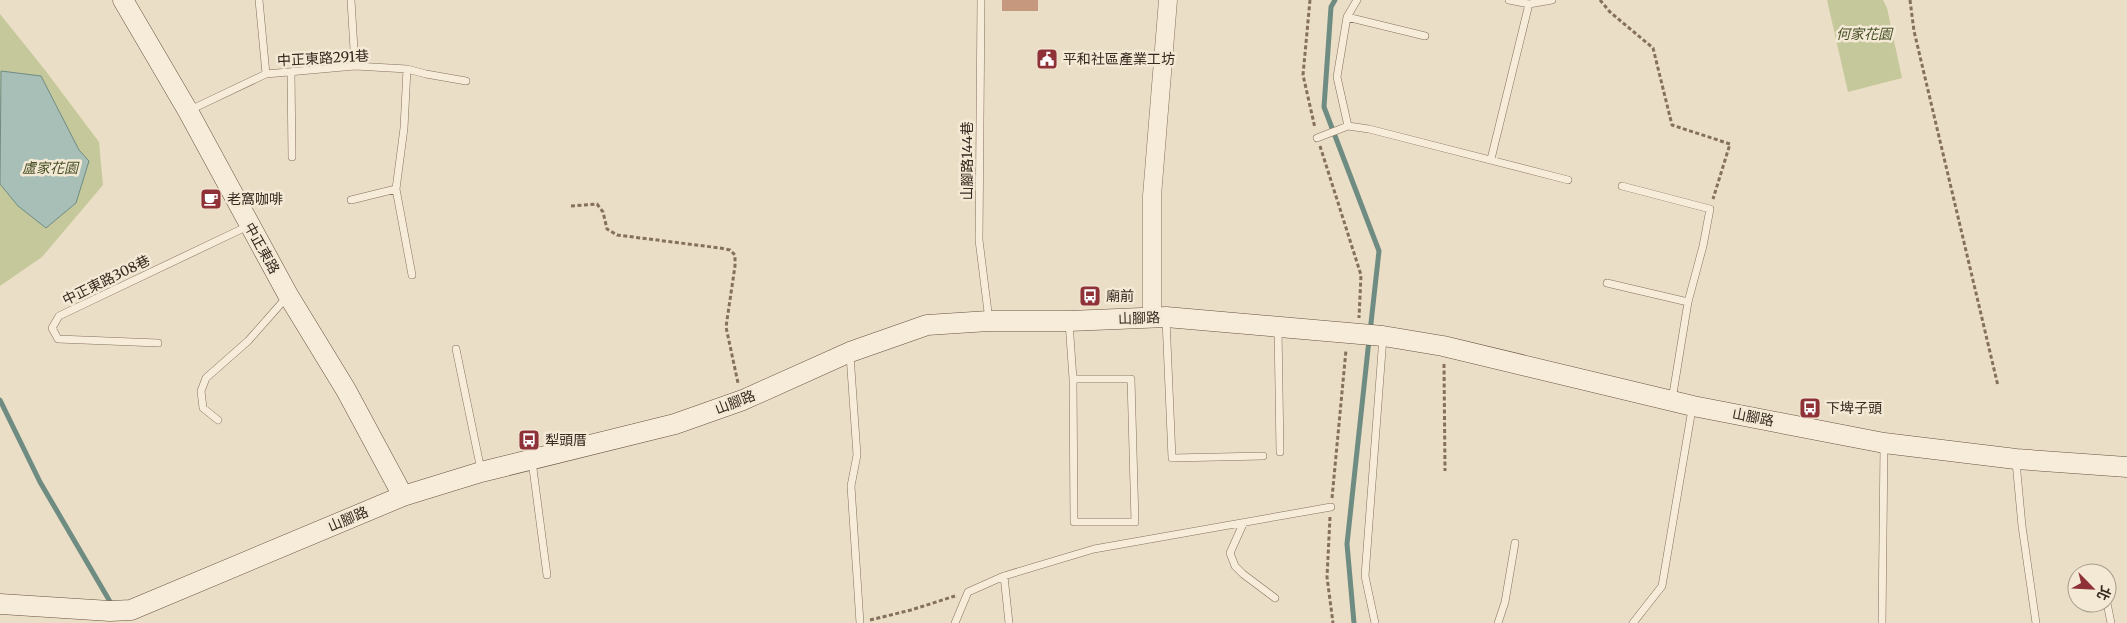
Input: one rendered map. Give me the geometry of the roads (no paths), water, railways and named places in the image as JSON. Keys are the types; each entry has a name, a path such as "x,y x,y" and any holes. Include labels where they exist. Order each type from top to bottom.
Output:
{"main road":[{"name":"中正東路","path":"123,0 188,111 288,296 346,390 403,496"},
{"name":"山腳路","path":"0,604 122,614 403,496 481,472 676,424 742,400 850,352 927,325 990,321 1159,318 1383,336 1443,346 1693,406 1884,443 2016,459 2127,467"}],"street":[{"path":"1159,318 1152,196 1168,0"}],"lane":[{"path":"260,0 266,74"},
{"path":"351,0 355,66"},
{"name":"山腳路144巷","path":"981,0 979,240 990,321"},
{"path":"1348,126 1337,76 1347,17 1356,0"},
{"path":"1509,0 1530,4 1552,0"},
{"path":"1491,159 1530,4"},
{"path":"1347,17 1425,36"},
{"name":"中正東路291巷","path":"188,111 266,74 355,66 407,69 466,81"},
{"path":"407,69 404,128 396,189 412,275"},
{"path":"291,72 292,157"},
{"path":"1317,138 1348,126 1369,128 1568,180"},
{"path":"1622,186 1710,210 1703,246 1688,302 1672,401"},
{"path":"351,200 396,189"},
{"name":"中正東路308巷","path":"158,343 58,339 52,328 58,316 249,225"},
{"path":"1607,283 1688,302"},
{"path":"218,420 203,408 201,390 206,378 248,341 288,296"},
{"path":"1159,318 1172,458 1263,456"},
{"path":"1069,321 1073,379 1074,522 1135,522 1131,379 1073,379"},
{"path":"1278,328 1280,452"},
{"path":"1374,623 1365,576 1383,336"},
{"path":"456,349 481,472"},
{"path":"850,352 857,455 851,486 860,623"},
{"path":"1633,623 1662,586 1693,406"},
{"path":"1882,623 1884,443"},
{"path":"2016,459 2022,526 2036,623"},
{"path":"532,460 547,575"},
{"path":"955,623 968,592 1004,576 1094,549 1331,507"},
{"path":"1242,524 1230,554 1235,566 1275,598"},
{"path":"1498,623 1505,602 1515,543"},
{"path":"1004,576 1009,623"}],"water":[{"path":"1,71 41,76 79,150 89,161 76,203 46,228 18,206 0,184"}],"waterway":[{"path":"1335,0 1331,7 1324,107 1379,251 1370,332"},
{"path":"1354,623 1347,544 1369,340"},
{"path":"0,400 40,482 112,605"}],"place":[{"name":"平和社區產業工坊","path":"1047,59"},
{"name":"老窩咖啡","path":"211,199"},
{"name":"廟前","path":"1090,296"},
{"name":"下埤子頭","path":"1810,408"},
{"name":"犁頭厝","path":"529,440"}],"park label":[{"name":"何家花園","path":"1864,34"},
{"name":"盧家花園","path":"50,168"}]}
